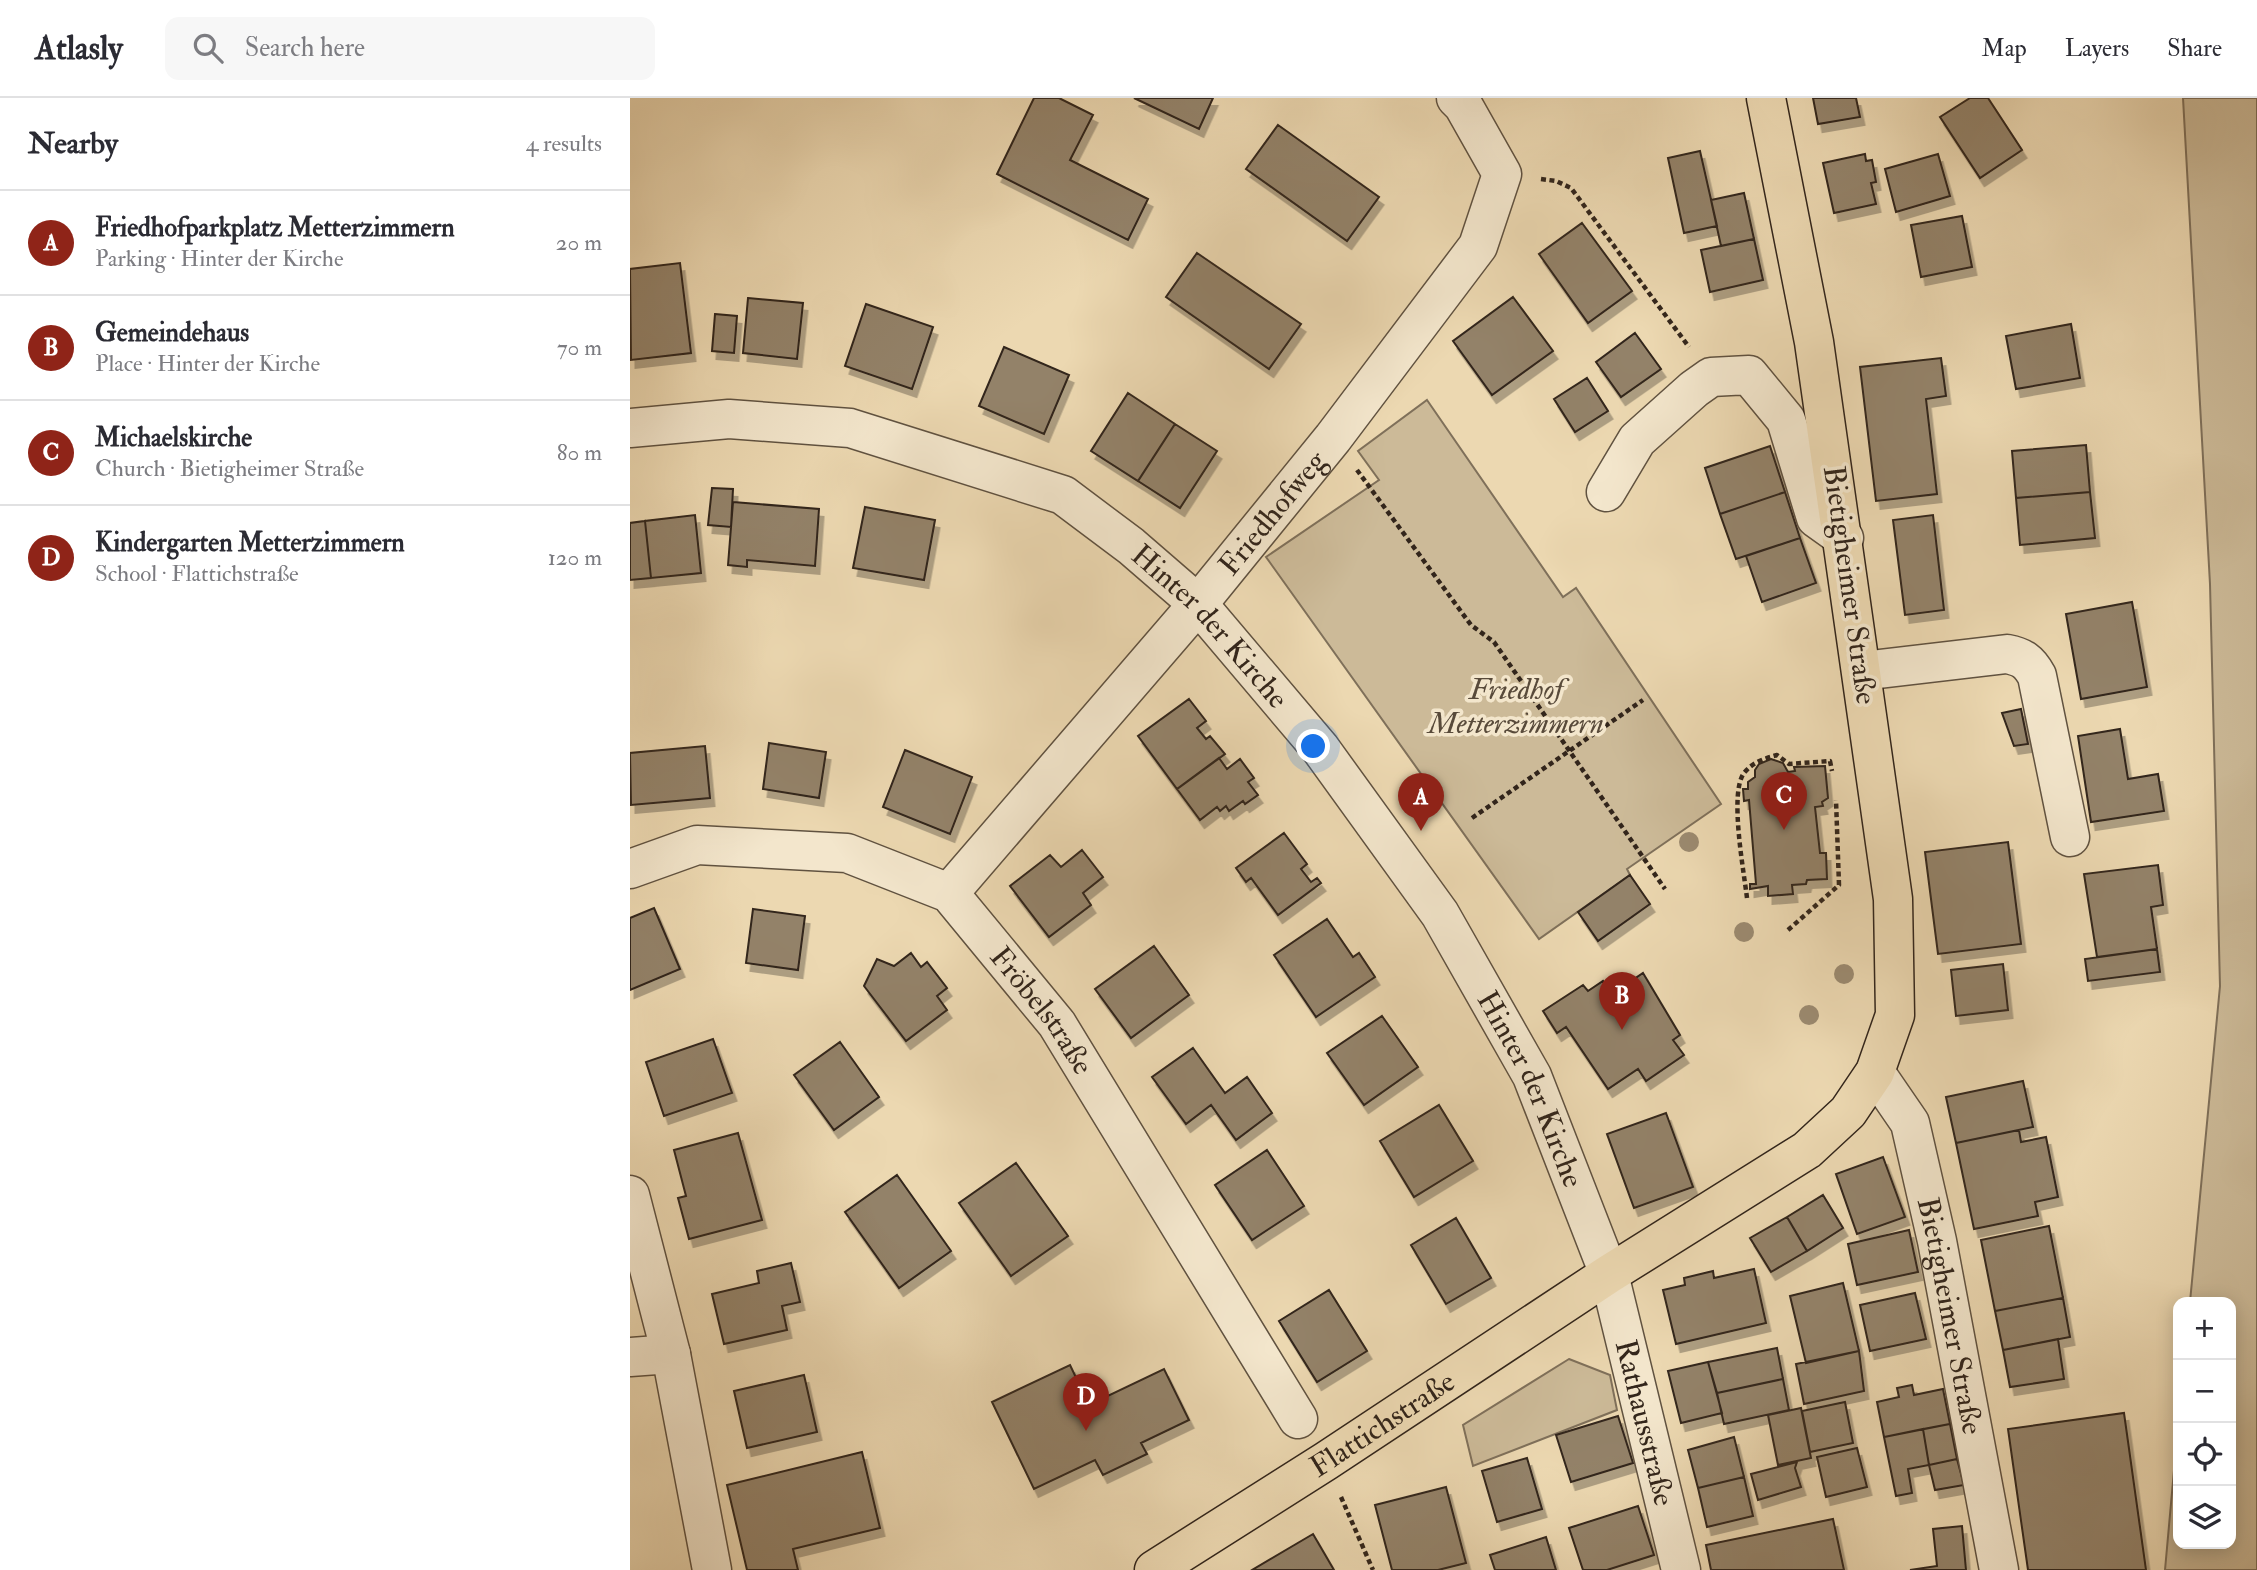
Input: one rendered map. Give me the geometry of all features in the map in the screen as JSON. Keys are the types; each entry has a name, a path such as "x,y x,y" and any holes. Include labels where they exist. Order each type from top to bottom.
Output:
{"main road":[{"name":"Bietigheimer Straße","path":"1609,1274 1807,1150 1849,1112 1875,1072 1895,1015 1893,899 1863,671 1814,342 1766,98"},
{"name":"Flattichstraße","path":"1154,1570 1326,1461 1609,1274"}],"street":[{"path":"1456,98 1463,105 1502,174"},
{"name":"Friedhofweg","path":"949,893 1198,604 1333,438 1478,246 1502,174"},
{"path":"1606,492 1637,440 1694,389 1711,377 1749,375 1786,421 1816,518 1844,538"},
{"name":"Hinter der Kirche","path":"630,428 729,419 850,428 1063,495 1131,546 1198,604 1320,748 1440,914 1532,1076 1609,1274"},
{"path":"1863,671 2007,654 2022,657 2032,666 2037,676 2070,837"},
{"name":"Fröbelstraße","path":"630,869 697,845 847,853 949,893 1057,1024 1298,1419"},
{"name":"Bietigheimer Straße","path":"1875,1072 1910,1124 1937,1241 1999,1570"},
{"path":"630,1195 671,1354 712,1570"},
{"name":"Rathausstraße","path":"1609,1274 1681,1570"},
{"path":"630,1357 671,1354"}],"path":[{"path":"1502,174 1556,181 1571,188 1711,377"},
{"path":"1333,438 1471,625 1494,642 1665,889"},
{"path":"1472,818 1643,700"},
{"path":"1747,898 1736,795 1742,775 1757,761 1777,755 1789,764 1830,761 1834,782"},
{"path":"1788,930 1839,885 1836,792"},
{"path":"1352,1523 1373,1570"}],"green space":[{"path":"2183,98 2257,98 2257,1570 2165,1570 2173,1481 2173,1549 2236,1549 2236,1297 2190,1297 2220,986 2210,584"},
{"name":"Friedhof Metterzimmern","path":"1427,400 1563,597 1576,588 1721,804 1627,869 1630,875 1539,939 1266,557 1379,480 1358,451"},
{"path":"1569,1359 1610,1375 1617,1410 1473,1466 1463,1425"}],"building":[{"path":"1034,98 1059,98 1093,115 1070,160 1148,199 1128,240 997,174"},
{"path":"1134,98 1213,98 1199,129"},
{"path":"1813,98 1856,98 1860,117 1818,124"},
{"path":"1970,98 1988,98 2022,150 1980,178 1940,117"},
{"path":"1278,125 1379,197 1347,241 1246,169"},
{"path":"1700,151 1717,226 1684,233 1668,158"},
{"path":"1865,154 1866,161 1872,160 1876,182 1871,183 1876,204 1834,213 1823,163"},
{"path":"1938,154 1950,196 1896,212 1885,169"},
{"path":"1744,193 1754,239 1721,246 1711,200"},
{"path":"1962,216 1972,267 1921,277 1911,225"},
{"path":"1582,223 1632,291 1588,323 1539,254"},
{"path":"1754,239 1763,280 1710,292 1701,250"},
{"path":"1197,253 1301,324 1269,369 1166,297"},
{"path":"680,263 691,353 631,360 630,269"},
{"path":"1513,297 1553,351 1492,395 1453,341"},
{"path":"748,298 803,303 797,359 743,353"},
{"path":"866,304 933,327 912,389 845,366"},
{"path":"715,314 737,316 734,353 712,351"},
{"path":"2071,324 2080,378 2016,389 2006,336"},
{"path":"1635,333 1661,369 1621,397 1596,362"},
{"path":"1004,347 1069,375 1044,434 979,406"},
{"path":"1941,358 1946,396 1926,399 1937,494 1876,501 1860,367"},
{"path":"1587,378 1608,411 1575,432 1554,399"},
{"path":"1128,393 1175,424 1138,481 1091,451"},
{"path":"1175,424 1217,451 1180,508 1138,481"},
{"path":"2086,445 2090,492 2016,498 2012,451"},
{"path":"1770,446 1785,492 1720,514 1705,468"},
{"path":"712,488 733,489 731,527 708,525"},
{"path":"1785,492 1800,538 1736,559 1720,514"},
{"path":"2090,492 2095,538 2020,545 2016,498"},
{"path":"733,502 819,509 815,566 747,560 747,567 728,565"},
{"path":"865,507 935,520 924,580 853,568"},
{"path":"695,515 701,573 651,578 645,521"},
{"path":"1933,515 1944,610 1905,615 1893,520"},
{"path":"645,521 651,578 630,580 630,523"},
{"path":"1800,538 1816,583 1762,602 1746,556"},
{"path":"2132,602 2147,687 2081,699 2066,614"},
{"path":"1189,699 1206,721 1197,728 1206,739 1210,736 1225,754 1177,789 1138,736"},
{"path":"2021,709 2028,744 2014,746 2002,713"},
{"path":"2120,729 2128,779 2158,774 2164,811 2091,822 2078,736"},
{"path":"769,743 826,752 819,798 763,789"},
{"path":"705,746 710,798 631,805 630,753"},
{"path":"905,750 972,777 950,834 883,807"},
{"path":"1219,758 1227,769 1240,759 1254,778 1248,782 1258,795 1229,811 1226,806 1220,811 1217,807 1200,820 1177,789"},
{"path":"1771,759 1783,763 1788,772 1795,771 1794,767 1825,766 1828,798 1822,802 1823,806 1815,807 1820,853 1826,853 1827,879 1807,880 1806,884 1792,885 1793,894 1768,896 1768,886 1750,889 1750,884 1756,884 1749,800 1744,801 1743,789 1748,789 1748,782 1755,777 1759,764"},
{"path":"1284,833 1307,864 1301,869 1311,882 1317,878 1321,883 1278,915 1251,878 1246,882 1236,868"},
{"path":"2008,842 2021,944 1938,954 1925,852"},
{"path":"1082,850 1103,877 1083,893 1091,905 1049,937 1010,886 1050,855 1061,867"},
{"path":"2158,865 2163,905 2151,907 2157,949 2097,957 2084,874"},
{"path":"1630,875 1650,904 1598,941 1578,912"},
{"path":"654,908 680,969 630,990 630,918"},
{"path":"753,909 805,916 798,970 746,963"},
{"path":"1327,919 1353,957 1359,953 1375,977 1316,1017 1274,955"},
{"path":"1154,946 1189,995 1131,1038 1095,989"},
{"path":"2157,949 2160,972 2088,981 2085,959"},
{"path":"911,953 921,967 927,962 947,988 937,996 947,1010 906,1041 864,986 877,959 894,966"},
{"path":"2003,964 2008,1010 1956,1016 1951,970"},
{"path":"1643,973 1680,1035 1673,1040 1684,1055 1646,1081 1638,1069 1608,1089 1566,1027 1557,1033 1543,1011 1583,985 1588,991 1603,981 1612,994"},
{"path":"1382,1016 1418,1067 1364,1105 1327,1053"},
{"path":"713,1039 732,1093 664,1116 646,1062"},
{"path":"840,1042 879,1097 834,1130 794,1075"},
{"path":"1193,1048 1225,1093 1247,1077 1272,1113 1236,1140 1211,1105 1186,1124 1152,1077"},
{"path":"2023,1081 2033,1127 1956,1143 1946,1097"},
{"path":"1439,1105 1473,1161 1414,1197 1380,1141"},
{"path":"1666,1113 1693,1187 1634,1208 1607,1134"},
{"path":"2019,1130 2021,1142 2046,1137 2058,1197 2035,1202 2038,1216 1974,1229 1956,1143"},
{"path":"738,1133 762,1220 689,1239 678,1198 686,1196 674,1150"},
{"path":"1267,1150 1304,1206 1252,1240 1215,1185"},
{"path":"1883,1157 1905,1217 1857,1234 1836,1174"},
{"path":"1016,1163 1068,1236 1011,1276 959,1203"},
{"path":"897,1175 951,1251 899,1288 845,1212"},
{"path":"1823,1195 1843,1228 1807,1251 1787,1217"},
{"path":"1787,1217 1807,1251 1771,1272 1750,1238"},
{"path":"1456,1218 1491,1278 1446,1304 1411,1245"},
{"path":"2049,1226 2063,1298 1995,1311 1981,1240"},
{"path":"1909,1230 1918,1272 1857,1285 1848,1244"},
{"path":"791,1263 800,1302 782,1306 787,1330 724,1344 712,1294 759,1283 757,1271"},
{"path":"1754,1269 1766,1323 1676,1344 1663,1290 1685,1285 1684,1278 1713,1271 1714,1278"},
{"path":"1843,1283 1859,1351 1806,1363 1790,1296"},
{"path":"1329,1290 1367,1351 1317,1382 1279,1321"},
{"path":"1915,1293 1926,1339 1870,1351 1860,1305"},
{"path":"2063,1298 2070,1337 2003,1350 1995,1311"},
{"path":"2058,1339 2064,1379 2010,1387 2003,1350"},
{"path":"1777,1348 1783,1379 1717,1393 1708,1362"},
{"path":"1859,1351 1864,1391 1804,1404 1796,1364"},
{"path":"1708,1362 1722,1413 1681,1423 1668,1371"},
{"path":"1070,1365 1089,1405 1164,1369 1189,1420 1141,1443 1147,1454 1103,1475 1095,1460 1034,1489 992,1402"},
{"path":"804,1375 817,1432 747,1448 734,1391"},
{"path":"1783,1379 1789,1410 1724,1424 1717,1393"},
{"path":"1912,1385 1914,1395 1943,1389 1950,1424 1884,1437 1877,1402 1899,1397 1897,1388"},
{"path":"1845,1402 1853,1443 1810,1452 1802,1411"},
{"path":"1801,1408 1811,1458 1778,1465 1768,1415"},
{"path":"2124,1413 2146,1570 2028,1570 2008,1429"},
{"path":"1618,1416 1633,1463 1571,1482 1556,1435"},
{"path":"1950,1424 1957,1459 1929,1465 1923,1429"},
{"path":"1923,1429 1929,1465 1908,1469 1912,1493 1896,1496 1884,1437"},
{"path":"1734,1437 1744,1477 1698,1488 1688,1450"},
{"path":"1857,1448 1867,1487 1826,1497 1817,1457"},
{"path":"862,1452 880,1528 793,1549 798,1570 747,1570 727,1485"},
{"path":"1527,1458 1542,1509 1497,1522 1482,1471"},
{"path":"1957,1459 1964,1485 1935,1490 1929,1465"},
{"path":"1797,1462 1795,1468 1801,1487 1758,1500 1751,1474"},
{"path":"1744,1477 1753,1516 1707,1527 1698,1488"},
{"path":"1446,1487 1466,1563 1438,1570 1392,1570 1375,1505"},
{"path":"1638,1506 1654,1555 1607,1570 1583,1570 1569,1528"},
{"path":"1833,1519 1844,1570 1711,1570 1706,1545"},
{"path":"1962,1526 1966,1570 1910,1570 1937,1566 1933,1529"},
{"path":"1313,1534 1334,1570 1252,1570"},
{"path":"1546,1537 1556,1570 1495,1570 1490,1555"}],"place":[{"name":"Michaelskirche","path":"1784,830"},
{"name":"Friedhofparkplatz Metterzimmern","path":"1421,831"},
{"name":"Gemeindehaus","path":"1622,1030"},
{"name":"Kindergarten Metterzimmern","path":"1086,1431"}]}
